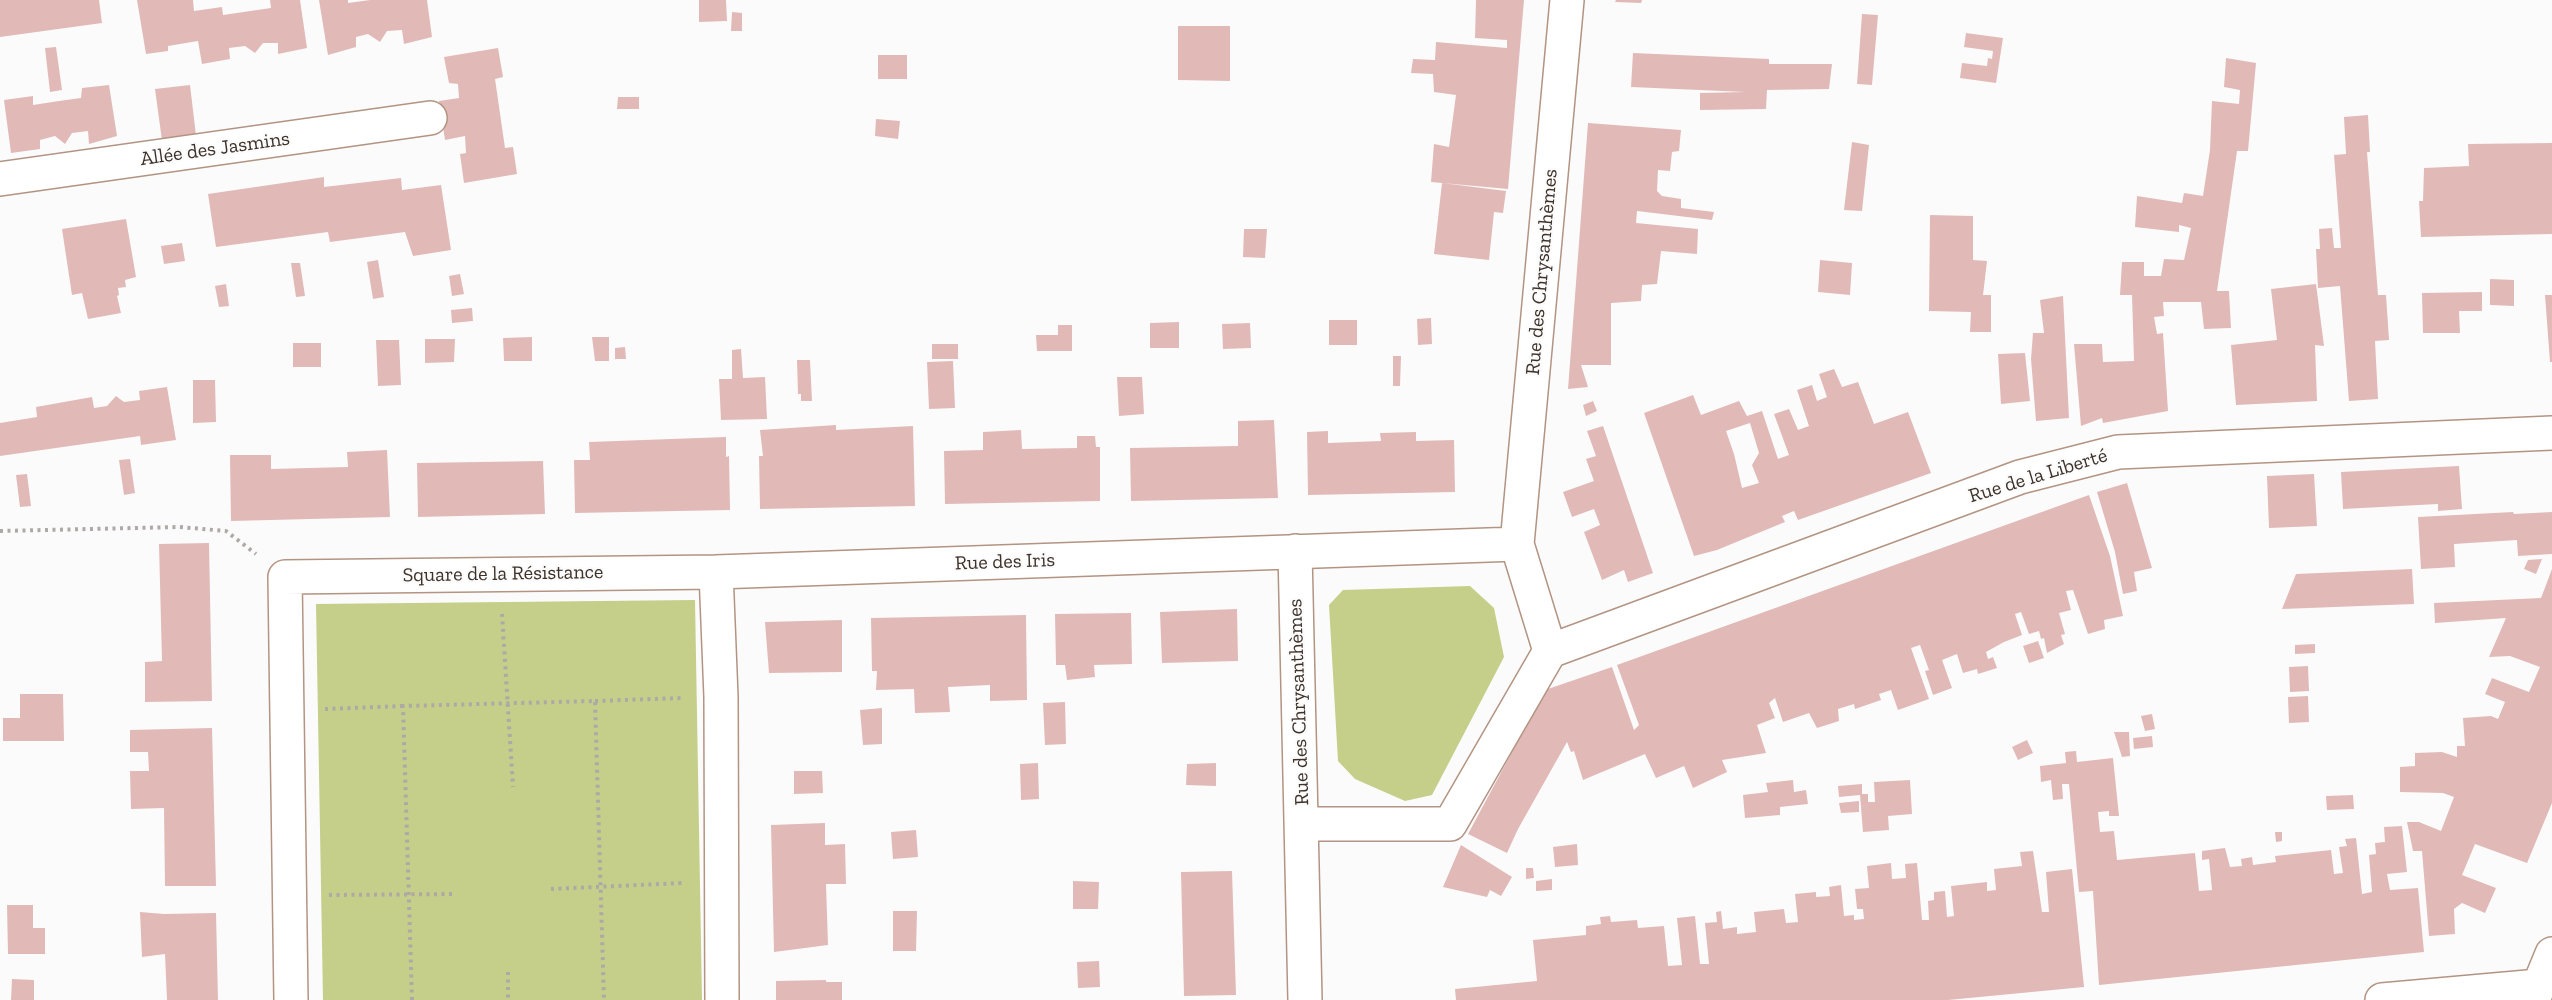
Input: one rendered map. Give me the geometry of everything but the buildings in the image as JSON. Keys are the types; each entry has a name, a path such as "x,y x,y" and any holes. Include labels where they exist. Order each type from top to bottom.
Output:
{"street":[{"name":"Rue des Chrysanthèmes","path":"1302,824 1449,824 1550,651 1517,544 1568,0"},
{"name":"Allée des Jasmins","path":"0,179 430,118"},
{"name":"Rue de la Liberté","path":"1550,651 2020,477 2118,452 2552,433"},
{"path":"1295,551 1517,544"},
{"name":"Rue des Chrysanthèmes","path":"1295,551 1305,1000"},
{"name":"Rue des Iris","path":"716,572 1295,551"},
{"path":"716,572 722,697 720,881 722,1000"},
{"name":"Square de la Résistance","path":"291,1000 285,576 716,572"},
{"path":"2382,1000 2536,993 2552,954"}],"path":[{"path":"0,531 179,527 226,531"},
{"path":"499,574 513,787"},
{"path":"286,710 722,697"},
{"path":"594,701 604,1000"},
{"path":"403,706 412,1000"},
{"path":"551,889 720,881"},
{"path":"290,896 454,894"},
{"path":"508,972 508,1000"}],"green space":[{"path":"1470,586 1494,608 1504,657 1432,795 1405,801 1355,779 1338,761 1329,605 1343,590"},
{"path":"695,600 702,1000 323,1000 316,604"}]}
